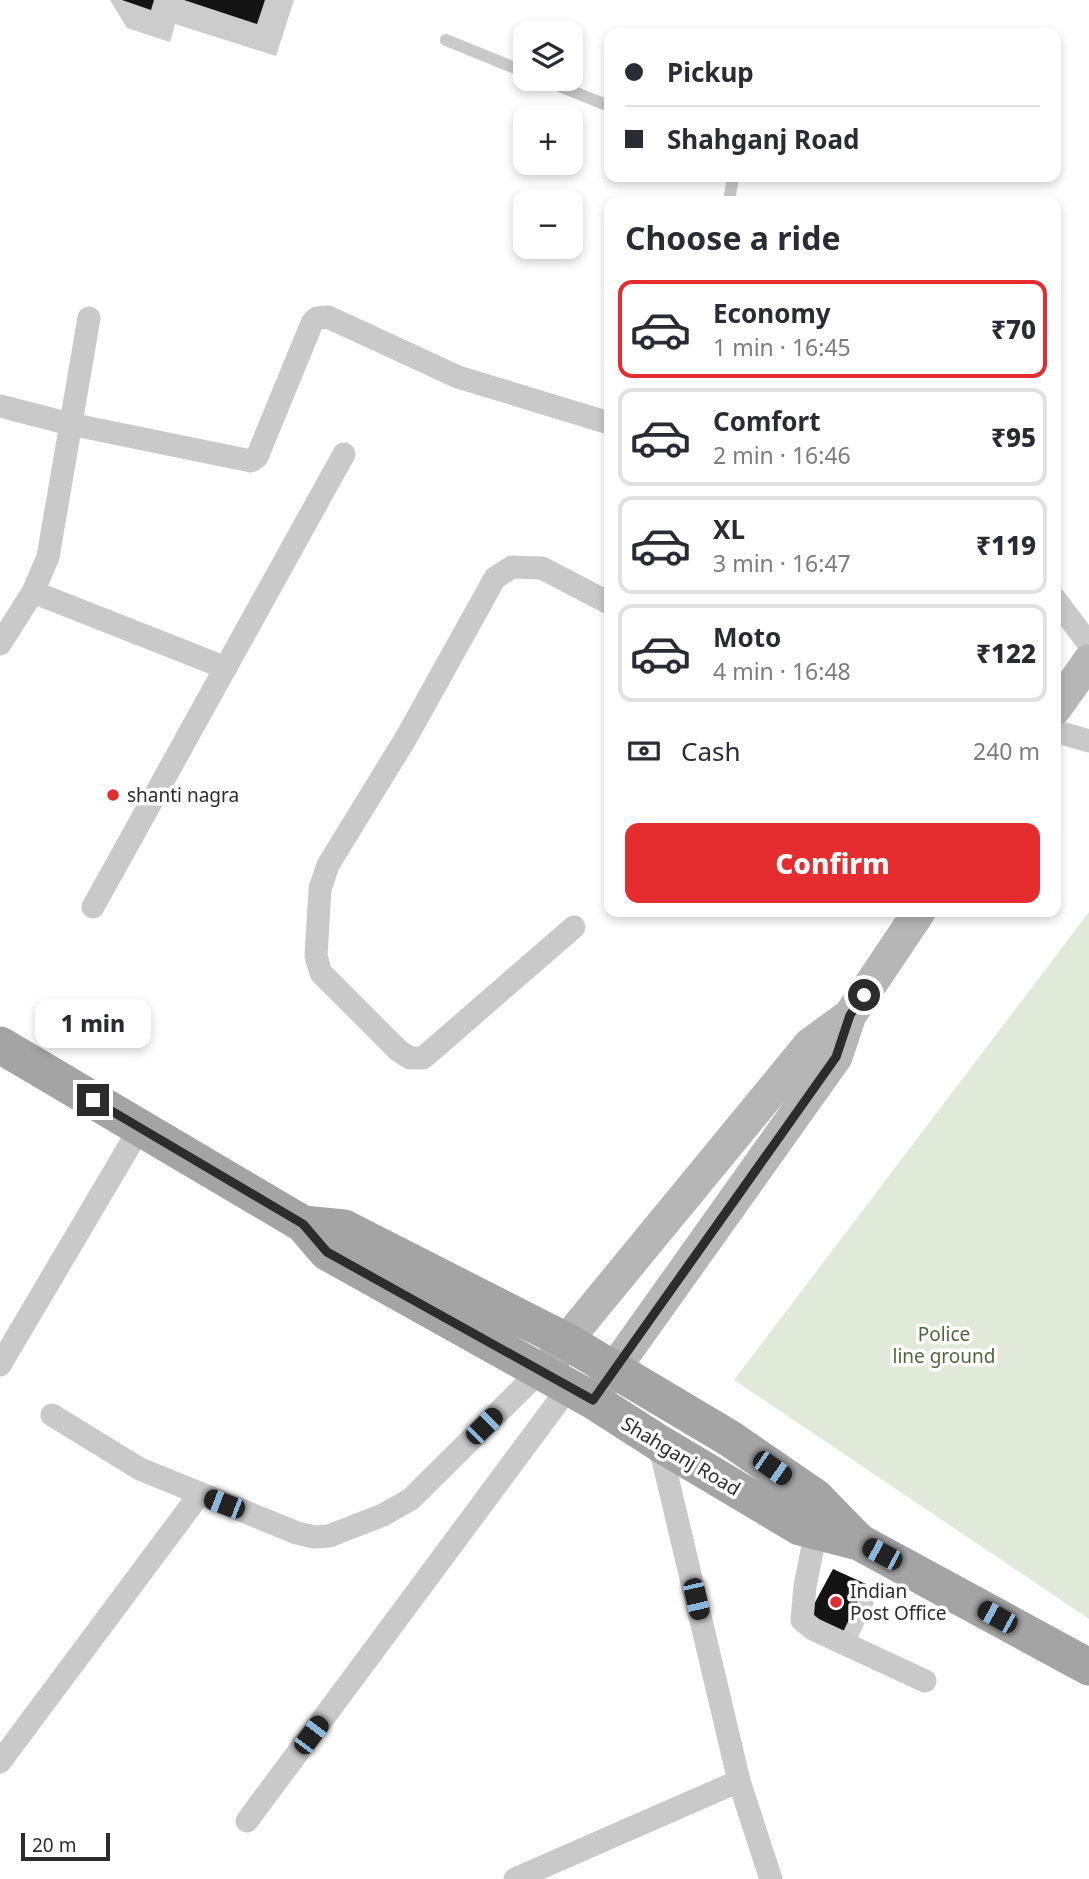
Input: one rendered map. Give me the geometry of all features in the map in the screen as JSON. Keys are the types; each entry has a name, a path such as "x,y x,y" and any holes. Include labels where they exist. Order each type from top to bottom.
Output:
{"main road":[{"path":"1061,700 1089,660"},
{"path":"850,1015 810,1044 566,1341 561,1383 614,1368 836,1057 850,1015 916,917"},
{"name":"Shahganj Road","path":"0,1045 303,1224 327,1252 561,1383 800,1527 859,1542 1089,1667"},
{"path":"303,1224 344,1228 614,1368 729,1438 815,1497 859,1542"}],"street":[{"path":"0,406 70,424 251,461 257,457 312,323 321,317 328,317 458,377 604,421"},
{"path":"0,644 33,592 48,558 89,318"},
{"path":"93,906 344,454"},
{"path":"574,927 423,1058 410,1058 399,1051 321,973 316,956 320,889 328,865 406,738 495,578 512,567 542,568 604,600"},
{"path":"33,592 226,668"},
{"path":"1061,607 1089,644"},
{"path":"1061,733 1089,741"},
{"path":"0,1365 140,1128"},
{"path":"52,1415 140,1469 199,1495 314,1537 329,1536 383,1515 411,1499 561,1383"},
{"path":"247,1821 561,1383"},
{"path":"659,1443 739,1781 771,1879"},
{"path":"0,1762 199,1495"},
{"path":"816,1531 805,1586 802,1620 813,1629 925,1681"},
{"path":"515,1879 739,1781"}],"lane":[{"path":"446,40 513,67"},
{"path":"572,91 604,104"}],"green space":[{"name":"Police line ground","path":"1089,912 1089,1619 734,1380"}],"building":[{"path":"122,0 154,0 151,10"},
{"path":"184,0 265,0 257,24"},
{"name":"Indian Post Office","path":"833,1569 866,1584 843,1632 806,1619"}],"place":[{"name":"shanti nagra","path":"113,795"},
{"name":"Indian Post Office","path":"836,1602"}],"route":[{"path":"93,1100 303,1224 327,1252 593,1400 836,1057 850,1015 864,995"}]}
